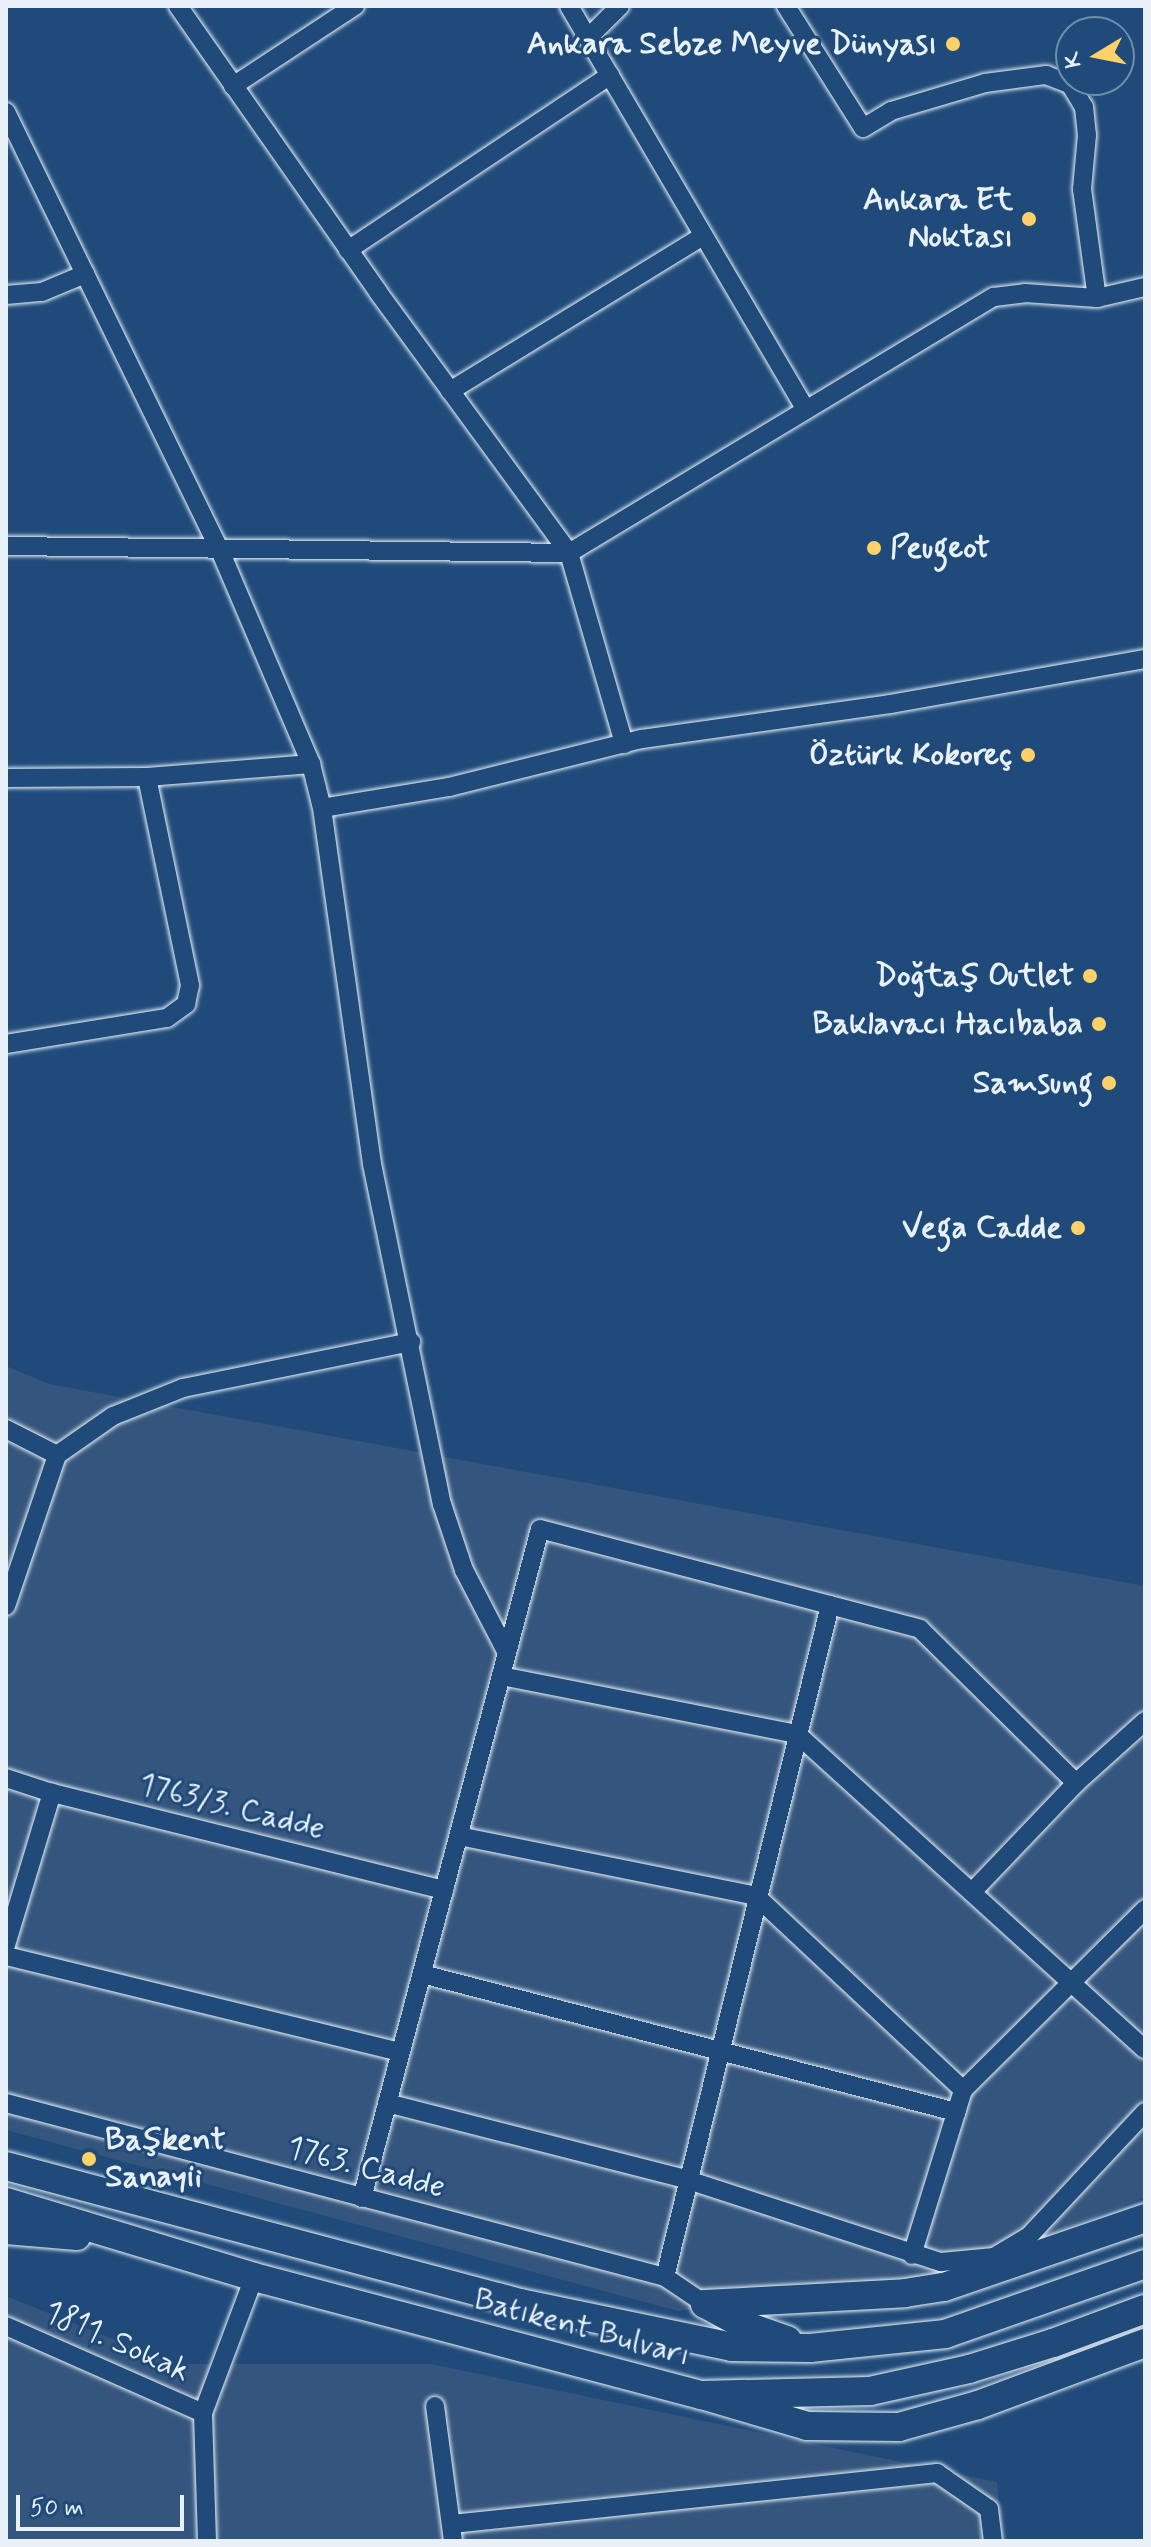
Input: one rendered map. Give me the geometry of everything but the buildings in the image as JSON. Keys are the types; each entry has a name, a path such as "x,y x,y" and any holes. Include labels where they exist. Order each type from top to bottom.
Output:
{"main road":[{"path":"6,2147 23,2152 64,2180"},
{"name":"Batıkent Bulvarı","path":"6,2166 520,2303 732,2347 810,2348 945,2334 1145,2264"},
{"name":"Batıkent Bulvarı","path":"6,2202 254,2277 702,2395 870,2391 969,2369 1145,2309"},
{"path":"705,2304 905,2293 944,2287 1145,2218"},
{"path":"6,2230 133,2241"},
{"path":"705,2304 744,2325 810,2348"},
{"path":"702,2395 807,2426 899,2427 978,2405 1139,2347"}],"street":[{"path":"178,6 348,250 569,553 624,744"},
{"path":"233,86 355,6"},
{"path":"569,6 806,410"},
{"path":"588,38 620,6"},
{"path":"786,6 863,128 891,111 985,83 1046,75 1070,84 1084,107 1087,135 1082,189 1097,298"},
{"path":"348,250 610,75"},
{"path":"6,112 219,548 311,764 322,808 372,1164 442,1504 464,1570 507,1653"},
{"path":"450,391 703,236"},
{"path":"6,295 42,292 85,274"},
{"path":"6,546 569,553 994,297 1025,293 1097,298 1145,287"},
{"path":"322,808 449,787 624,744 890,704 1145,659"},
{"path":"6,778 32,781 147,777 311,764"},
{"path":"6,1044 167,1018 186,1004 190,985 147,777"},
{"path":"8,1594 57,1455 113,1416 183,1388 411,1342"},
{"path":"6,1429 57,1455"},
{"path":"362,2198 540,1529 920,1629 1076,1783"},
{"path":"665,2277 756,1896 830,1605"},
{"path":"501,1676 797,1734 1068,1983 1145,2049"},
{"path":"972,1892 1076,1783 1145,1721"},
{"name":"1763/3. Cadde","path":"6,1778 52,1793 444,1890"},
{"path":"6,1945 52,1793"},
{"path":"459,1836 756,1896 963,2090"},
{"path":"912,2255 963,2090 1145,1909"},
{"path":"6,1956 401,2052"},
{"path":"422,1974 956,2112"},
{"name":"1763. Cadde","path":"6,2103 665,2277 705,2304"},
{"path":"387,2103 688,2180 941,2262 994,2257 1029,2236 1145,2112"},
{"path":"207,2541 203,2413 254,2277"},
{"name":"1811. Sokak","path":"6,2326 203,2413"},
{"path":"435,2406 452,2533 937,2473 989,2509 993,2541"}],"shaded area":[{"path":"6,1366 49,1384 1145,1586 1145,2197 939,2278 678,2311 6,2130"},
{"path":"6,2296 175,2364 431,2364 997,2482 1002,2541 6,2541"}],"place":[{"name":"Ankara Sebze Meyve Dünyası","path":"953,44"},
{"name":"Ankara Et Noktası","path":"1029,219"},
{"name":"Peugeot","path":"874,548"},
{"name":"Öztürk Kokoreç","path":"1028,755"},
{"name":"Doğtaş Outlet","path":"1090,976"},
{"name":"Baklavacı Hacıbaba","path":"1099,1024"},
{"name":"Samsung","path":"1109,1083"},
{"name":"Vega Cadde","path":"1078,1228"},
{"name":"Başkent Sanayii","path":"89,2159"}]}
